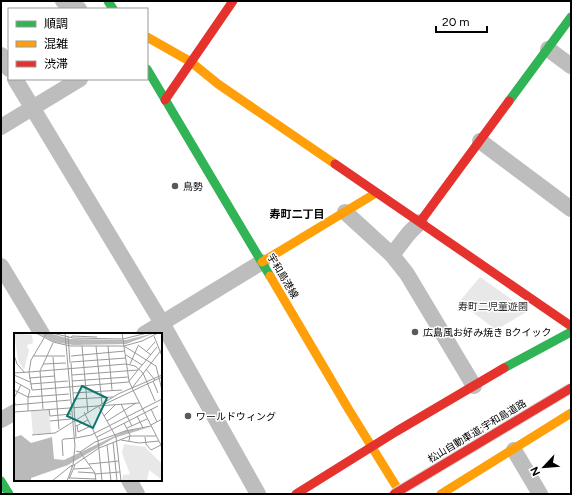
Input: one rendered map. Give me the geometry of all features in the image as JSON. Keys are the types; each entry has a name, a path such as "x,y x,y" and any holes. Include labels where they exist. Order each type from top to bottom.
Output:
{"main road":[{"path":"165,100 234,1"},
{"path":"420,222 571,17"},
{"path":"148,38 191,62 218,84 571,326"},
{"name":"宇和島港線","path":"148,71 371,447 401,494"},
{"path":"262,262 376,193"},
{"path":"296,494 371,447 474,386 571,332"},
{"name":"松山自動車道;宇和島道路","path":"394,494 571,388"},
{"path":"441,494 571,414"},
{"path":"1,481 9,494"}],"street":[{"path":"63,1 77,8"},
{"path":"548,48 571,66"},
{"path":"1,55 8,67"},
{"path":"16,80 162,323 258,494"},
{"path":"1,127 78,80"},
{"path":"480,141 571,209"},
{"path":"346,212 392,255 407,274 474,386"},
{"path":"392,255 409,233 420,222"},
{"path":"146,333 262,262"},
{"path":"1,266 41,333"},
{"path":"1,420 14,413"},
{"path":"514,450 540,494"},
{"path":"130,481 138,494"}],"green space":[{"name":"寿町二児童遊園","path":"480,277 528,311 496,330 459,302"}],"traffic: fast":[{"path":"108,1 112,8"},
{"path":"509,101 571,17"},
{"path":"148,71 270,276"},
{"path":"504,368 571,332"},
{"path":"1,481 9,494"}],"traffic: slow":[{"path":"148,38 191,62 218,84 335,164"},
{"path":"262,262 376,193"},
{"path":"270,276 349,410 401,494"},
{"path":"441,494 571,413"}],"traffic: jam":[{"path":"165,100 233,1"},
{"path":"420,222 509,101"},
{"path":"335,164 571,326"},
{"path":"296,494 397,431 504,368"},
{"path":"394,494 571,388"}],"place":[{"name":"鳥勢","path":"175,186"},
{"name":"広島風お好み焼き Bクイック","path":"415,332"},
{"name":"ワールドウィング","path":"188,416"}],"district":[{"name":"寿町二丁目","path":"297,214"}]}
